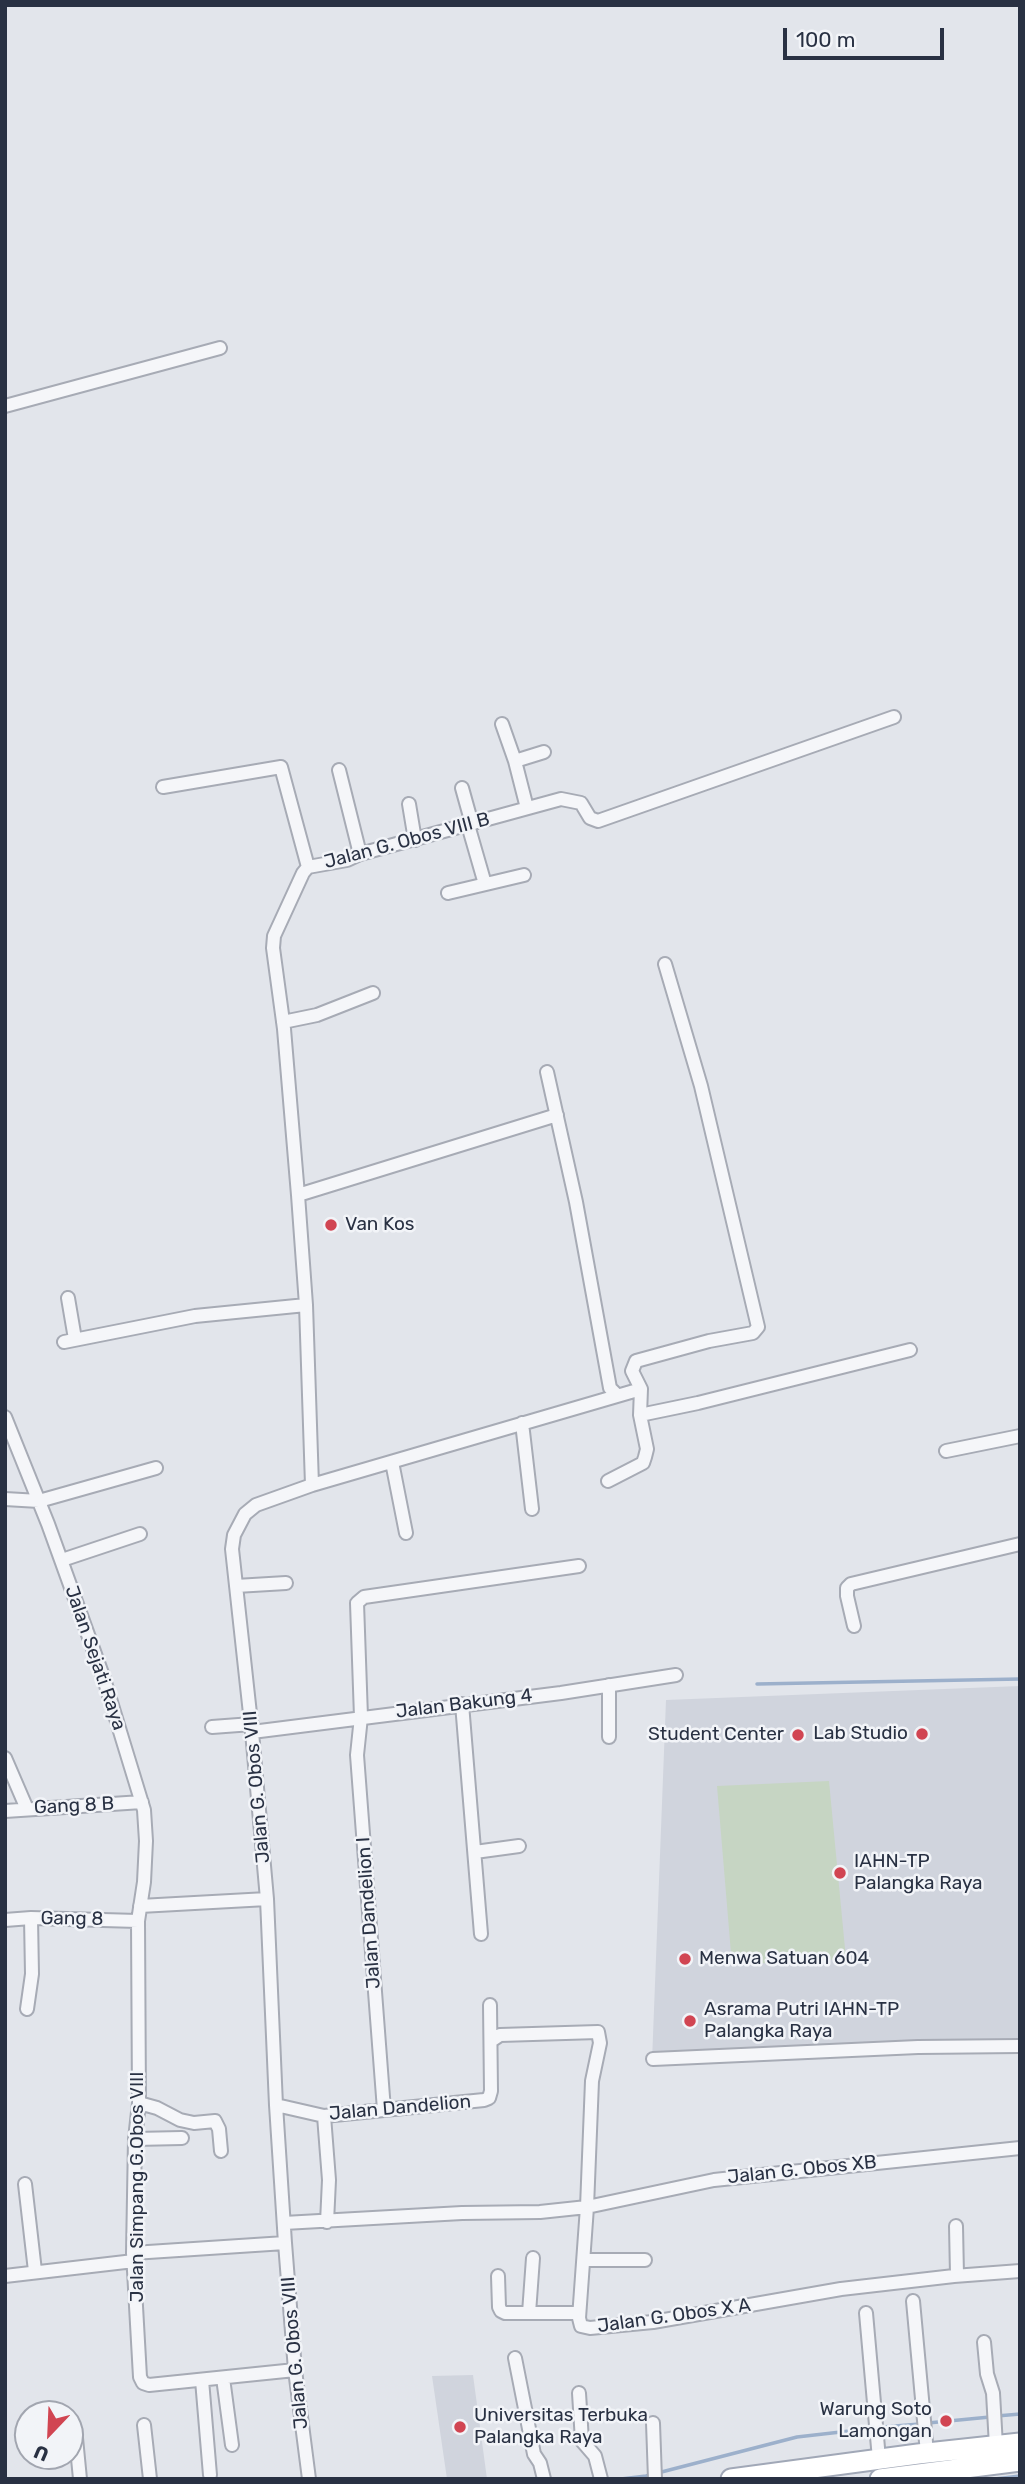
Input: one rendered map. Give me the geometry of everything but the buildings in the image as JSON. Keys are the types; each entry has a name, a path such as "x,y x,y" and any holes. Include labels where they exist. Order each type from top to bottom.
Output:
{"main road":[{"path":"880,2469 927,2453 1020,2443"},
{"path":"731,2479 1020,2461"}],"street":[{"path":"5,406 220,348"},
{"name":"Jalan G. Obos VIII B","path":"312,1485 299,1195 273,948 274,936 298,881 308,867 347,860 360,854 561,799 581,803 590,818 598,821 894,717"},
{"path":"502,724 527,808"},
{"path":"515,761 544,752"},
{"path":"163,787 281,768 308,867"},
{"path":"339,770 360,854"},
{"path":"462,788 485,884"},
{"path":"409,804 415,840"},
{"path":"448,893 524,875"},
{"path":"608,1481 643,1463 647,1449 639,1415 641,1389 632,1371 633,1364 639,1359 753,1333 757,1331 759,1323 701,1086 665,964"},
{"path":"282,1022 317,1015 373,993"},
{"path":"547,1072 610,1388 617,1395"},
{"path":"299,1195 557,1115"},
{"path":"68,1298 69,1340 195,1316 306,1305"},
{"path":"639,1415 910,1350"},
{"name":"Jalan G. Obos VIII","path":"309,2479 295,2370 285,2243 275,2105 267,1899 236,1587 233,1542 237,1526 245,1514 256,1505 312,1485 641,1389"},
{"path":"522,1423 532,1509"},
{"name":"Jalan Sejati Raya","path":"6,1425 39,1501 104,1678 142,1802 146,1841 140,1906"},
{"path":"946,1451 1020,1436"},
{"path":"392,1462 406,1533"},
{"path":"5,1499 39,1501 156,1468"},
{"path":"61,1560 139,1534"},
{"path":"854,1626 847,1588 851,1584 1020,1544"},
{"name":"Jalan Dandelion I","path":"384,2110 357,1755 361,1717 356,1609 361,1598 579,1566"},
{"path":"236,1587 286,1583"},
{"name":"Jalan Bakung 4","path":"212,1727 252,1728 361,1717 561,1693 676,1675"},
{"path":"609,1737 610,1685"},
{"path":"462,1704 481,1934"},
{"path":"5,1758 27,1809"},
{"name":"Gang 8 B","path":"5,1811 142,1802"},
{"path":"475,1855 519,1846"},
{"path":"140,1906 267,1899"},
{"name":"Jalan Simpang G.Obos VIII","path":"140,1906 139,2104 135,2139 133,2257 141,2381 149,2385 295,2370"},
{"path":"27,2009 33,1974 31,1918"},
{"name":"Gang 8","path":"5,1920 138,1920"},
{"path":"490,2005 491,2041"},
{"name":"Jalan G. Obos X A","path":"491,2041 500,2035 598,2032 600,2043 592,2081 579,2313 580,2323 584,2328 653,2322 841,2289 957,2275 1020,2271"},
{"name":"Jalan Dandelion","path":"275,2105 324,2116 484,2100 489,2098 491,2091 491,2041"},
{"path":"653,2059 918,2047 1020,2046"},
{"path":"139,2104 157,2108 180,2120 194,2123 215,2121 219,2129 221,2151"},
{"path":"324,2116 329,2180 327,2222"},
{"path":"135,2139 182,2138"},
{"name":"Jalan G. Obos XB","path":"587,2207 714,2179 1020,2148"},
{"path":"25,2184 34,2271"},
{"path":"284,2223 462,2213 540,2212 587,2207"},
{"path":"956,2226 957,2275"},
{"path":"5,2276 133,2257 285,2243"},
{"path":"529,2313 533,2258"},
{"path":"584,2260 645,2260"},
{"path":"498,2276 501,2311 579,2313"},
{"path":"913,2301 927,2453"},
{"path":"866,2313 880,2469"},
{"path":"984,2342 987,2374 993,2393 996,2446"},
{"path":"515,2358 534,2454 540,2463 544,2479"},
{"path":"223,2378 232,2445"},
{"path":"202,2380 209,2475"},
{"path":"579,2393 582,2441 595,2456 601,2479"},
{"path":"653,2423 655,2479"},
{"path":"144,2425 150,2479"}],"shaded area":[{"name":"IAHN-TP Palangka Raya","path":"1020,1686 1020,2047 652,2061 666,1700"},
{"name":"Universitas Terbuka Palangka Raya","path":"473,2375 487,2479 447,2479 432,2376"}],"green space":[{"path":"829,1781 846,1959 732,1965 717,1786"}],"waterway":[{"path":"757,1684 1020,1679"},
{"path":"997,2416 1020,2414"},
{"path":"928,2423 990,2417"},
{"path":"883,2427 920,2424"},
{"path":"621,2479 646,2476 797,2437 867,2429"},
{"path":"995,2479 1020,2476"}],"place":[{"name":"Van Kos","path":"331,1225"},
{"name":"Lab Studio","path":"922,1734"},
{"name":"Student Center","path":"798,1735"},
{"name":"IAHN-TP Palangka Raya","path":"840,1873"},
{"name":"Menwa Satuan 604","path":"685,1959"},
{"name":"Asrama Putri IAHN-TP Palangka Raya","path":"690,2021"},
{"name":"Warung Soto Lamongan","path":"946,2421"},
{"name":"Universitas Terbuka Palangka Raya","path":"460,2427"}]}
